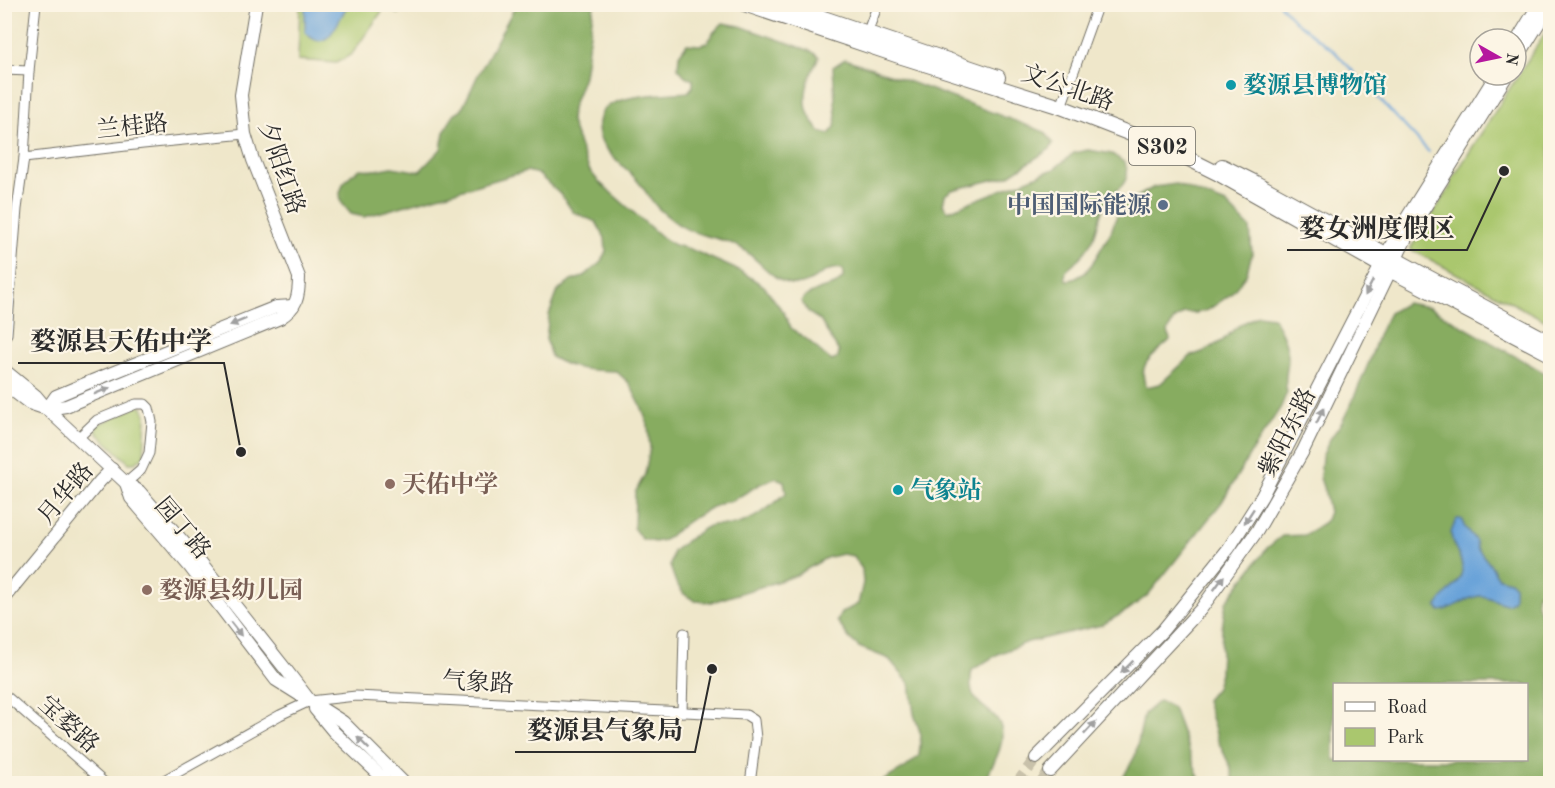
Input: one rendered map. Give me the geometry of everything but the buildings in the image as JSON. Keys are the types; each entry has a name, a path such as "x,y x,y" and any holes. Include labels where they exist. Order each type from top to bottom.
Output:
{"main road":[{"name":"夕阳红路","path":"47,409 66,406 280,318 293,306 299,292 299,277 245,134 241,95 256,4"},
{"name":"文公北路","path":"744,4 865,38 1165,138 1252,181 1388,262 1551,354"},
{"name":"文公北路","path":"782,4 865,38"},
{"path":"1525,27 1539,4"},
{"path":"1528,41 1551,5"},
{"name":"紫阳东路","path":"1050,771 1201,609 1257,531 1303,452 1388,262 1398,232 1489,87"},
{"name":"紫阳东路","path":"1036,758 1163,630 1229,548 1262,496 1388,262 1407,236 1500,87"},
{"name":"文公北路","path":"1388,262 1551,342"},
{"name":"园丁路","path":"4,370 36,396 126,483 139,491 199,560 310,701 343,722 384,778 405,783"},
{"path":"4,384 29,403 47,409"},
{"name":"月华路","path":"4,598 112,469"}],"street":[{"path":"4,338 7,334 17,209 24,158 36,4"},
{"path":"865,38 878,4"},
{"path":"1062,103 1098,4"},
{"path":"4,70 29,71"},
{"name":"兰桂路","path":"24,158 245,134"},
{"path":"78,438 97,420 136,404 145,404 151,412 152,422 149,453 141,470 126,483"},
{"path":"681,712 684,633"},
{"name":"宝婺路","path":"4,694 106,783"},
{"name":"气象路","path":"157,783 280,715 310,701 356,696 746,716 754,720 756,738 750,783"}],"green space":[{"path":"300,5 403,5 398,14 385,7 352,54 336,63 298,60"},
{"path":"516,5 594,5 584,76 572,108 571,122 590,171 599,182 659,235 674,245 690,249 742,272 764,286 784,313 791,328 832,361 838,358 839,352 820,320 809,313 801,301 806,296 835,285 843,278 843,269 828,270 802,284 784,282 773,276 752,256 734,244 688,230 659,209 638,181 606,149 599,136 598,124 601,113 611,104 644,96 688,92 693,86 693,80 685,76 678,68 679,55 687,44 700,45 708,42 723,23 740,26 811,51 819,57 806,91 806,105 809,115 820,132 829,134 835,127 833,67 845,59 1045,132 1053,143 1050,149 1008,176 952,190 945,195 943,205 948,211 1054,169 1074,153 1088,150 1112,154 1125,163 1126,179 1106,202 1090,245 1066,270 1065,278 1068,281 1085,273 1092,264 1124,204 1154,187 1176,184 1226,204 1250,228 1252,254 1246,275 1231,294 1208,310 1184,313 1173,321 1168,331 1170,340 1148,360 1143,371 1144,378 1146,387 1160,384 1191,356 1222,341 1238,326 1258,315 1273,317 1288,352 1285,383 1287,392 1281,407 1222,502 1148,595 1102,625 1028,642 998,654 972,670 973,694 996,718 1002,735 998,753 985,783 879,783 905,768 919,756 921,735 914,714 910,684 889,659 859,647 849,638 837,621 841,613 858,604 863,583 862,569 853,556 842,554 826,558 795,576 712,602 695,601 684,594 676,583 670,566 673,551 709,526 733,525 747,521 761,513 786,493 784,481 776,478 760,484 732,501 710,508 664,540 655,542 642,539 634,529 635,493 645,474 650,448 648,426 642,408 629,383 616,371 582,369 560,362 551,357 546,339 549,315 558,291 571,281 583,277 600,263 606,251 605,238 596,222 573,212 562,196 538,174 527,171 364,217 351,214 341,202 340,193 343,184 360,169 376,170 392,167 420,171 441,149 444,132 454,114 462,109"},
{"path":"1550,25 1550,323 1410,249 1511,87 1528,87 1528,60"},
{"path":"1406,303 1429,307 1550,376 1550,595 1537,593 1536,598 1540,613 1550,631 1550,777 1543,784 1234,783 1230,766 1218,741 1206,700 1216,688 1220,673 1226,602 1267,548 1282,536 1305,535 1325,522 1329,512 1320,478 1322,457 1352,402 1389,313"},
{"path":"138,406 143,407 146,415 144,456 135,463 129,463 97,433 96,429 97,425"},
{"path":"1159,701 1173,708 1201,783 1120,783 1135,756 1144,714"}],"water":[{"path":"305,4 348,5 331,34 320,41 313,39 305,32"},
{"path":"1456,519 1463,520 1464,526 1476,541 1477,548 1499,578 1510,581 1514,585 1513,601 1507,604 1480,596 1445,610 1440,611 1437,607 1461,576 1461,561 1451,533"}],"waterway":[{"path":"1279,4 1295,21 1334,51 1429,152"}],"tunnel":[{"path":"1017,784 1036,758"},
{"path":"1041,784 1050,771"}],"place":[{"name":"婺源县博物馆","path":"1231,85"},
{"name":"婺女洲度假区","path":"1504,171"},
{"name":"中国国际能源","path":"1163,205"},
{"name":"婺源县天佑中学","path":"241,452"},
{"name":"天佑中学","path":"390,484"},
{"name":"气象站","path":"898,490"},
{"name":"婺源县幼儿园","path":"147,590"},
{"name":"婺源县气象局","path":"712,669"}]}
